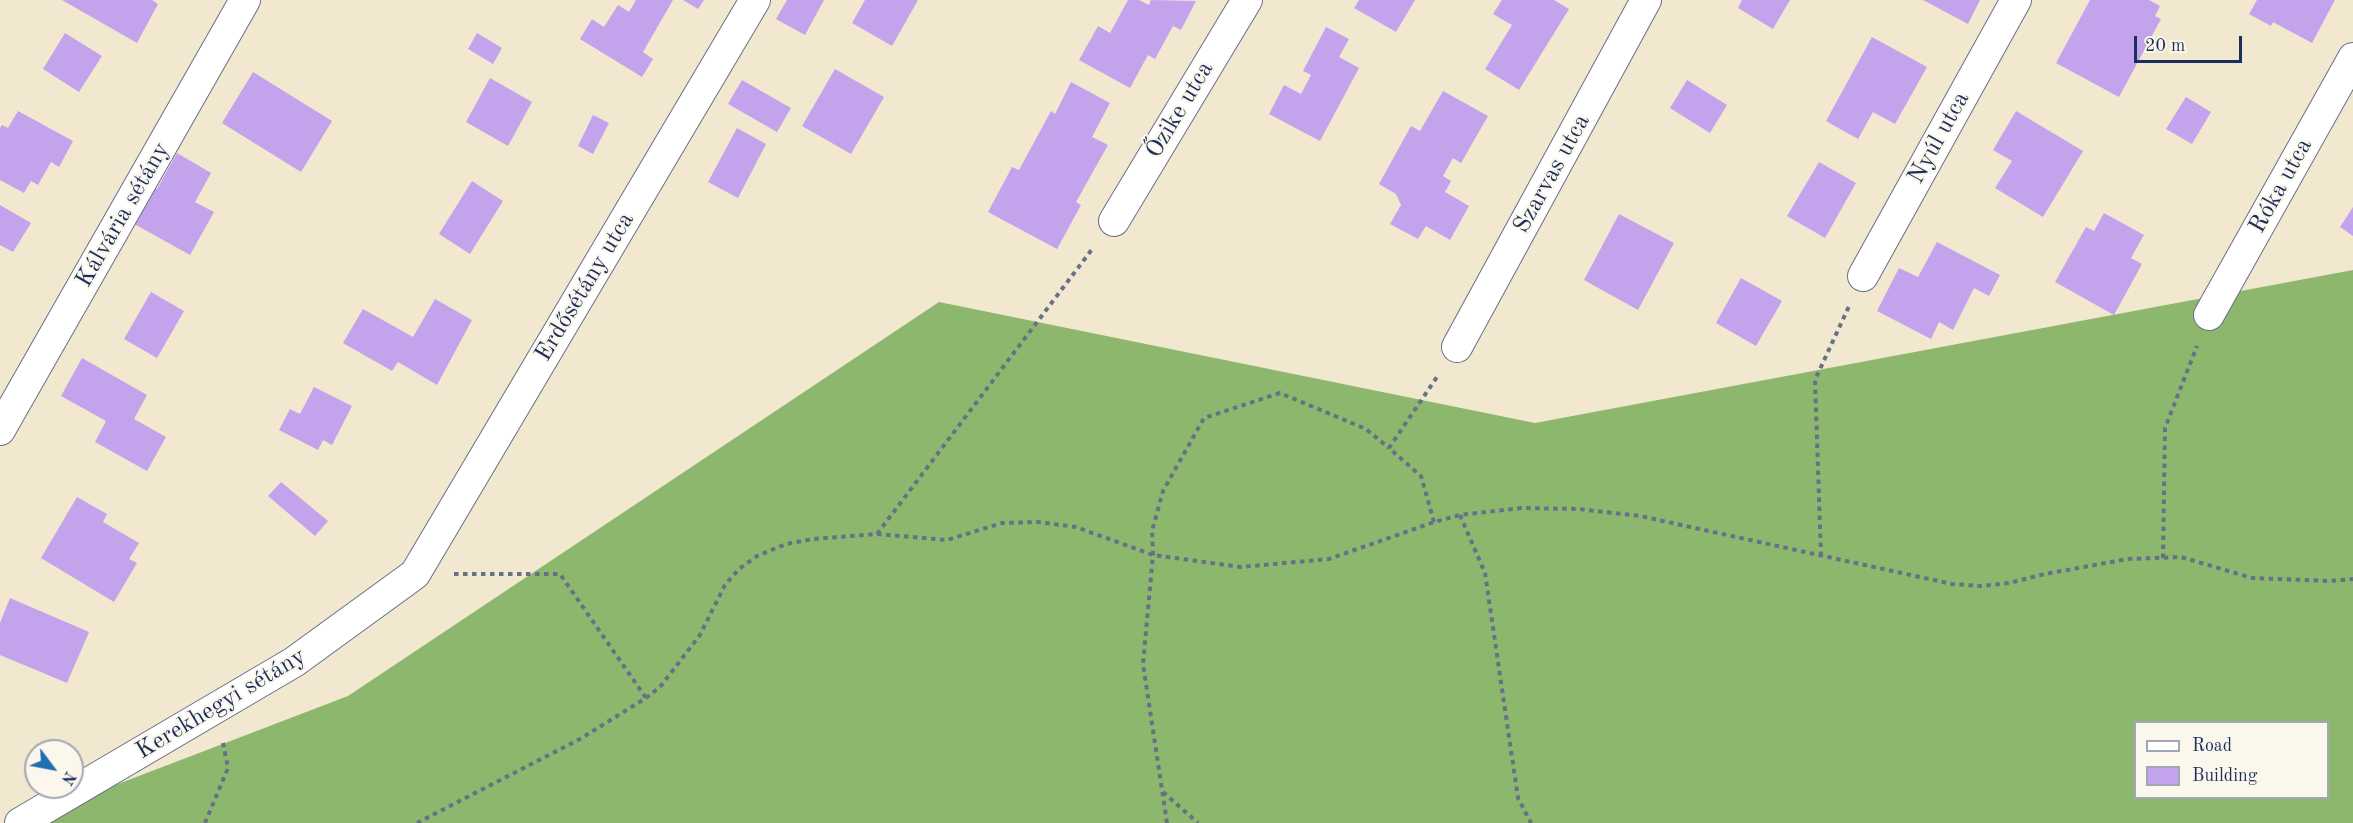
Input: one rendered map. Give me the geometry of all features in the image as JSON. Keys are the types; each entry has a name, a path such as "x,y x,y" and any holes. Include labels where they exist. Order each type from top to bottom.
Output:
{"street":[{"name":"Kálvária sétány","path":"0,430 245,0"},
{"name":"Erdősétány utca","path":"415,574 755,0"},
{"name":"Őzike utca","path":"1114,221 1247,0"},
{"name":"Szarvas utca","path":"1457,347 1646,0"},
{"name":"Nyúl utca","path":"1863,276 2016,0"},
{"name":"Róka utca","path":"2209,315 2353,58"},
{"name":"Kerekhegyi sétány","path":"20,823 294,662 415,574"}],"path":[{"path":"877,534 1114,221"},
{"path":"1821,556 1815,380 1863,276"},
{"path":"2163,558 2165,428 2209,315"},
{"path":"1389,448 1457,347"},
{"path":"1167,823 1143,664 1153,555 1152,531 1163,491 1204,418 1280,393 1366,429 1421,477 1434,522"},
{"path":"417,823 580,739 646,698 660,687 700,635 725,585 739,569 758,556 786,544 813,539 877,534 947,540 1002,523 1038,522 1076,527 1153,555 1241,567 1329,559 1460,515 1522,508 1579,509 1640,516 1952,584 1982,586 2008,583 2128,559 2181,557 2252,578 2330,581 2353,579"},
{"path":"1460,515 1485,573 1518,798 1531,823"},
{"path":"415,574 560,574 646,698"},
{"path":"205,823 228,768 216,707"},
{"path":"1163,792 1198,823"}],"green space":[{"path":"2353,270 2353,823 16,823 84,799 84,797 348,696 939,302 1535,423"}],"building":[{"path":"62,0 152,0 158,4 137,43"},
{"path":"636,0 673,0 643,52 653,59 642,77 580,39 592,19 604,27 618,5 629,12"},
{"path":"683,0 704,0 698,9"},
{"path":"787,0 824,0 805,35 776,19"},
{"path":"865,0 918,0 892,46 852,23"},
{"path":"1128,0 1139,0 1149,5 1151,0 1196,1 1181,30 1173,26 1155,59 1148,55 1130,88 1079,60 1098,26 1110,33"},
{"path":"1359,0 1415,0 1396,32 1354,8"},
{"path":"1502,0 1554,0 1569,9 1519,90 1485,69 1512,25 1493,14"},
{"path":"1742,0 1790,0 1773,29 1738,8"},
{"path":"1923,0 1980,0 1968,24"},
{"path":"2090,0 2149,0 2160,6 2155,16 2161,19 2119,97 2056,63"},
{"path":"2257,0 2335,0 2312,43 2273,22 2271,26 2249,14"},
{"path":"1326,27 1349,39 1339,57 1359,68 1320,141 1269,114 1284,85 1301,94 1311,75 1303,71"},
{"path":"65,33 102,56 79,92 43,69"},
{"path":"477,33 502,48 493,64 468,49"},
{"path":"1872,37 1927,67 1895,124 1873,112 1858,139 1826,121"},
{"path":"835,69 884,97 851,154 802,126"},
{"path":"253,72 332,121 301,172 222,123"},
{"path":"490,78 532,102 508,146 466,122"},
{"path":"742,80 791,108 777,132 728,104"},
{"path":"1687,80 1727,105 1710,133 1670,108"},
{"path":"1071,82 1110,103 1092,137 1108,145 1076,202 1081,205 1057,249 988,212 1012,167 1019,170 1051,111 1055,114"},
{"path":"1443,91 1488,116 1461,163 1453,158 1443,176 1451,181 1445,192 1469,206 1450,240 1426,226 1418,239 1390,224 1401,205 1396,194 1379,184 1411,126 1420,131"},
{"path":"2186,97 2211,112 2192,144 2166,129"},
{"path":"18,111 73,141 59,167 51,162 38,185 31,181 24,193 0,180 0,128 2,125 8,128"},
{"path":"2016,111 2083,151 2043,217 1995,188 2012,161 1993,150"},
{"path":"593,115 609,123 593,154 578,146"},
{"path":"737,128 766,144 738,198 708,182"},
{"path":"177,153 211,173 195,202 214,212 190,255 120,216 140,180 157,189"},
{"path":"1819,162 1856,183 1825,238 1787,216"},
{"path":"472,181 503,201 470,254 439,234"},
{"path":"0,205 31,223 13,252 0,245"},
{"path":"2353,207 2353,236 2340,227"},
{"path":"2104,213 2144,235 2131,258 2142,264 2114,315 2055,282 2086,227 2094,231"},
{"path":"1619,214 1674,243 1638,310 1584,280"},
{"path":"1937,242 2000,275 1989,296 1974,288 1953,330 1939,322 1931,339 1877,311 1899,268 1918,277"},
{"path":"1741,278 1782,301 1756,346 1716,323"},
{"path":"151,292 184,311 157,358 124,339"},
{"path":"435,299 472,320 437,385 398,362 392,371 343,343 363,309 413,337"},
{"path":"82,358 147,395 134,419 166,437 147,471 95,442 106,421 61,396"},
{"path":"314,387 352,406 332,445 323,440 318,450 279,430 290,409 300,414"},
{"path":"281,482 328,521 315,536 268,496"},
{"path":"77,497 107,514 103,522 139,543 129,559 137,563 114,602 41,558"},
{"path":"10,598 89,632 67,683 0,655 0,623"}]}
